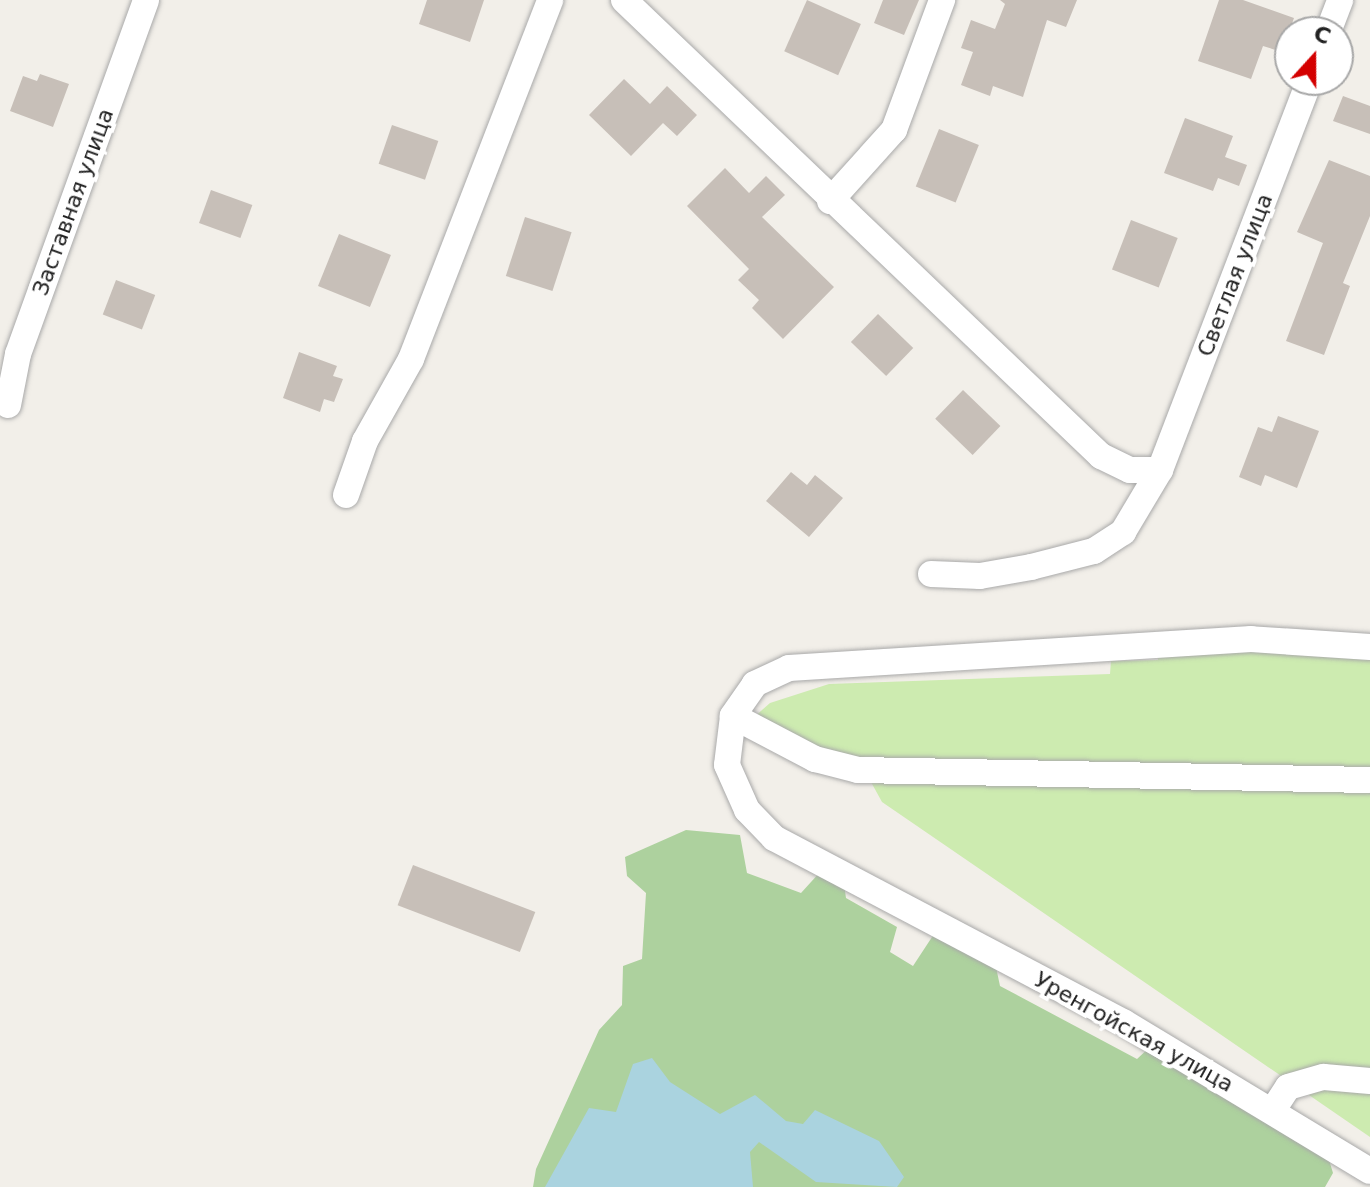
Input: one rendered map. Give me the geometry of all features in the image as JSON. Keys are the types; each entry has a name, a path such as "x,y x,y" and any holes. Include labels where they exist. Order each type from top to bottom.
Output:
{"street":[{"name":"Заставная улица","path":"8,405 18,354 146,0"},
{"path":"346,495 365,441 411,359 550,0"},
{"path":"624,0 830,201 1101,456 1130,470 1160,470"},
{"path":"830,201 894,130 942,0"},
{"name":"Светлая улица","path":"931,574 980,576 1094,551 1123,532 1160,470 1304,96"},
{"path":"1370,647 1251,639 833,661 789,668 755,684 733,716 815,759 858,770 1370,780"},
{"name":"Уренгойская улица","path":"733,716 727,765 747,810 774,838 1123,1022 1370,1171"},
{"path":"1273,1110 1288,1087 1324,1077 1370,1081"}],"green space":[{"path":"1242,650 1370,656 1370,1137 882,802 860,762 818,750 753,718 770,703 829,684 1110,674 1111,661 1158,660 1157,651"},
{"path":"686,830 740,835 747,873 801,893 821,871 844,884 846,898 897,927 890,952 913,966 934,934 996,967 1000,986 1137,1059 1152,1045 1323,1140 1333,1173 1325,1187 533,1187 536,1169 599,1030 622,1005 623,966 642,959 646,893 627,876 625,857"}],"water":[{"path":"652,1058 670,1082 720,1114 755,1095 786,1121 803,1124 815,1110 879,1141 904,1177 897,1187 816,1182 759,1142 750,1152 753,1187 545,1187 589,1108 616,1112 633,1064"}],"building":[{"path":"427,0 484,0 470,42 419,24"},
{"path":"807,0 861,24 838,75 784,51"},
{"path":"883,0 919,0 904,35 874,23"},
{"path":"1000,0 1077,0 1066,27 1047,20 1023,97 993,86 990,96 961,85 973,52 961,48 971,20 995,29 1005,4"},
{"path":"1219,0 1243,0 1288,16 1274,16 1274,49 1263,46 1251,79 1198,61"},
{"path":"40,74 69,84 53,127 10,111 23,76 37,81"},
{"path":"624,79 650,104 667,86 697,115 677,136 663,123 631,156 589,115"},
{"path":"1343,96 1370,106 1370,134 1333,121"},
{"path":"1185,118 1233,136 1225,157 1247,165 1239,186 1218,178 1213,191 1164,173"},
{"path":"392,125 438,141 425,180 379,164"},
{"path":"939,129 979,145 956,203 916,186"},
{"path":"1329,160 1370,176 1370,216 1343,283 1350,286 1324,355 1286,341 1323,243 1297,232"},
{"path":"725,168 749,193 766,176 785,195 762,217 834,287 783,339 752,308 759,300 738,280 749,269 687,206"},
{"path":"211,190 252,205 240,238 199,223"},
{"path":"525,217 572,232 552,291 506,276"},
{"path":"1131,220 1178,238 1159,287 1112,269"},
{"path":"339,234 391,255 370,307 318,286"},
{"path":"116,280 155,295 142,330 103,315"},
{"path":"878,314 913,348 886,376 851,342"},
{"path":"299,352 337,366 333,376 343,379 334,402 324,399 320,412 283,398"},
{"path":"963,390 1000,426 973,455 935,419"},
{"path":"1278,416 1319,431 1297,488 1265,475 1261,486 1239,477 1258,427 1272,432"},
{"path":"791,472 807,485 815,475 843,498 809,537 766,501"},
{"path":"413,865 535,912 520,952 398,905"}]}
